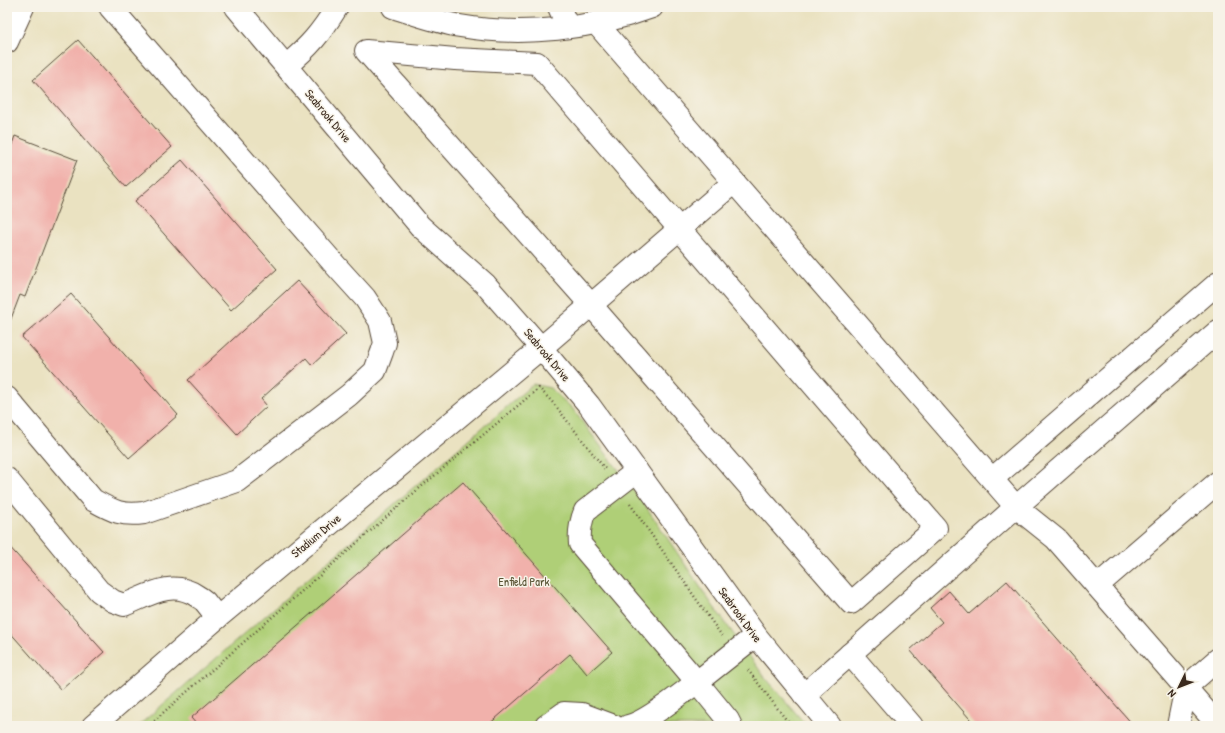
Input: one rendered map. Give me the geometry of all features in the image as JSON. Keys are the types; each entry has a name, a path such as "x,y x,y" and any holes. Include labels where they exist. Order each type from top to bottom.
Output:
{"street":[{"path":"7,42 22,7"},
{"path":"7,398 93,500 111,511 129,515 144,513 237,481 349,395 375,371 385,343 380,321 365,298 110,7"},
{"name":"Seabrook Drive","path":"236,7 420,226 485,284 589,405 755,636 830,726"},
{"path":"286,66 306,49 324,28 337,7"},
{"path":"393,7 460,26 509,30 544,29 596,23 652,7"},
{"path":"559,7 568,27"},
{"path":"596,23 1016,507 1056,539 1218,725"},
{"path":"366,51 455,60 537,63 936,528 850,603 591,305 366,51"},
{"name":"Stadium Drive","path":"93,726 217,618 541,348 734,182"},
{"path":"992,479 1218,283"},
{"path":"804,695 1016,507 1218,331"},
{"path":"637,472 584,512 579,532 580,544 728,720 731,726"},
{"path":"7,478 99,591 113,601 124,605 159,590 171,587 182,588 193,593 206,602 217,618"},
{"path":"1097,586 1218,482"},
{"path":"628,726 634,725 648,717 755,636"},
{"path":"850,654 912,726"},
{"path":"1178,726 1186,687 1218,659"},
{"path":"546,726 564,713 582,714 614,726"}],"path":[{"path":"148,726 415,492 539,388 579,435 617,486 734,652 791,726"}],"green space":[{"name":"Enfield Park","path":"533,384 550,388 572,408 647,508 711,603 764,676 807,726 138,726"}],"building":[{"path":"78,40 172,147 126,187 33,80"},
{"path":"15,136 77,160 25,297 20,295 9,324 7,323 7,158"},
{"path":"182,160 277,269 231,310 135,201"},
{"path":"297,281 346,334 312,365 306,358 261,399 267,406 237,434 188,380"},
{"path":"71,294 178,415 129,458 22,337"},
{"path":"463,482 612,652 587,674 570,654 487,726 198,726 191,718"},
{"path":"7,544 104,652 61,690 7,629"},
{"path":"1007,581 1134,726 976,726 910,650 942,622 930,608 949,591 969,614"}]}
